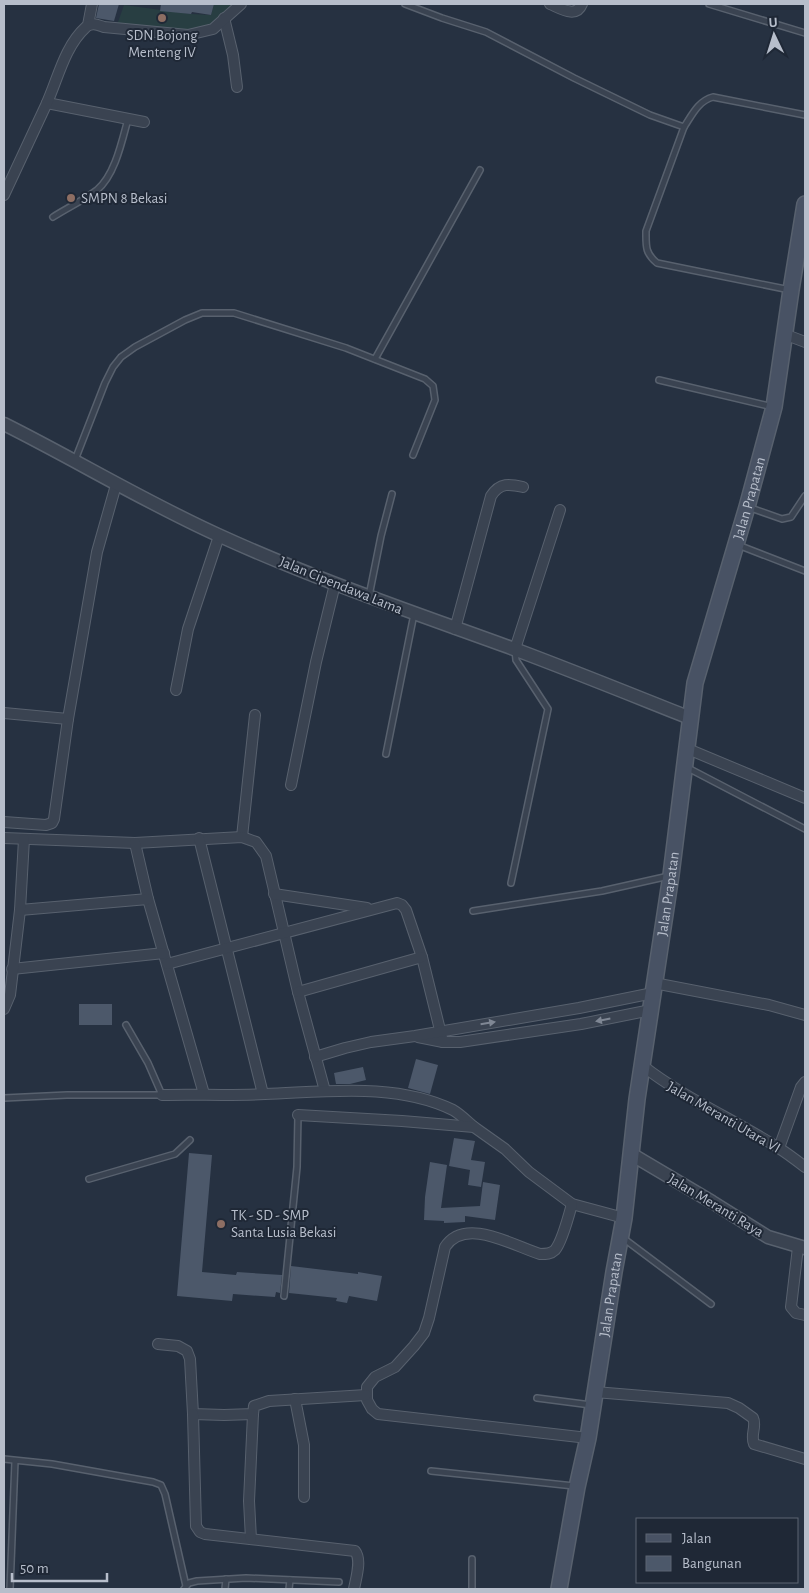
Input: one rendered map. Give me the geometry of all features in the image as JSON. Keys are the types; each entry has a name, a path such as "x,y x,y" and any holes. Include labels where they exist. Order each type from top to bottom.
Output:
{"main road":[{"name":"Jalan Prapatan","path":"559,1589 577,1487 588,1438 624,1218 630,1154 671,875 695,683 747,507 774,407 805,204"}],"street":[{"path":"4,194 69,51 88,26 92,4"},
{"path":"88,26 95,23 104,27 188,35 213,29 240,4"},
{"path":"550,4 570,12 574,12 582,4"},
{"path":"224,18 233,55 237,88"},
{"path":"47,103 144,122"},
{"path":"784,334 805,342"},
{"name":"Jalan Cipendawa Lama","path":"4,424 74,460 116,485 219,536 335,584 455,629 515,649 690,718"},
{"path":"4,822 46,826 53,821 68,719 97,552 116,485"},
{"path":"455,629 492,496 497,488 503,485 524,487"},
{"path":"515,649 560,510"},
{"path":"176,690 188,629 219,536"},
{"path":"291,785 316,662 335,584"},
{"path":"4,713 68,719"},
{"path":"242,837 255,715"},
{"path":"688,749 805,798"},
{"path":"4,838 135,843 242,837 256,842 266,856 283,933 325,1090"},
{"path":"199,838 263,1094"},
{"path":"4,1009 10,995 20,910 24,839"},
{"path":"135,843 148,899 204,1094"},
{"path":"274,894 370,909"},
{"path":"20,910 148,899"},
{"path":"167,964 393,903 402,905 422,957 443,1042"},
{"path":"12,969 164,953"},
{"path":"298,992 422,957"},
{"path":"315,1057 371,1042 539,1014 654,988 769,1005 805,1015"},
{"path":"415,1036 443,1042 460,1042 542,1030 650,1010"},
{"path":"539,1014 542,1030"},
{"name":"Jalan Meranti Utara VI","path":"642,1066 689,1097 779,1148 805,1167"},
{"path":"779,1148 801,1087 805,1082"},
{"path":"162,1095 263,1094 325,1090 380,1092 422,1100 455,1111 505,1149 529,1172 572,1204 624,1218"},
{"path":"298,1116 474,1127"},
{"name":"Jalan Meranti Raya","path":"630,1154 768,1237 802,1248"},
{"path":"572,1204 557,1248 549,1253 540,1254 474,1232 456,1237 449,1242 445,1247 424,1333 395,1367 369,1382 366,1395 372,1409 378,1414 588,1438"},
{"path":"802,1248 792,1307 796,1313 805,1315"},
{"path":"158,1344 183,1347 189,1354 193,1414 196,1526 200,1532 355,1550 358,1561 354,1589"},
{"path":"251,1539 249,1501 254,1406 295,1399 366,1395"},
{"path":"295,1399 304,1444 304,1497"},
{"path":"594,1399 728,1403 753,1418 752,1438 754,1444 805,1459"},
{"path":"193,1414 253,1414"}],"lane":[{"path":"405,4 486,32 641,111 684,127"},
{"path":"708,4 805,33"},
{"path":"791,290 657,263 650,257 646,245 646,231 684,127 705,99 713,97 805,115"},
{"path":"54,217 97,190 106,179 118,152 128,119"},
{"path":"375,359 480,170"},
{"path":"74,460 105,382 113,367 121,358 136,347 202,313 234,313 346,348 425,379 433,386 435,400 413,455"},
{"path":"659,380 774,407"},
{"path":"369,597 381,536 392,494"},
{"path":"747,507 787,519 791,518 805,496"},
{"path":"736,544 805,571"},
{"path":"386,754 414,614"},
{"path":"511,883 548,709 516,660 515,649"},
{"path":"686,766 805,829"},
{"path":"473,911 602,891 671,875"},
{"path":"4,1098 67,1095 162,1095 148,1063 126,1026"},
{"path":"284,1296 297,1168 298,1116"},
{"path":"89,1179 174,1154 190,1140"},
{"path":"621,1236 711,1304"},
{"path":"537,1398 594,1399"},
{"path":"4,1459 52,1464 153,1482 161,1486 166,1494 170,1510 185,1587 197,1581 226,1579 264,1578 339,1582"},
{"path":"10,1589 15,1460"},
{"path":"431,1471 577,1487"},
{"path":"472,1559 472,1589"},
{"path":"225,1589 226,1579"},
{"path":"289,1589 290,1580"}],"green space":[{"path":"214,4 236,4 211,27 190,32 117,25 124,5 211,15"}],"building":[{"path":"99,4 119,4 114,21 96,18"},
{"path":"161,4 214,4 211,15 192,12 191,14 160,11"},
{"path":"79,1004 112,1004 112,1025 79,1025"},
{"path":"416,1059 438,1065 430,1094 408,1088"},
{"path":"363,1067 366,1080 350,1084 336,1084 334,1073"},
{"path":"454,1138 475,1141 471,1160 485,1162 481,1187 468,1185 470,1170 449,1166"},
{"path":"189,1153 212,1155 202,1272 236,1275 237,1272 282,1275 280,1293 276,1292 275,1297 233,1294 232,1301 177,1296"},
{"path":"430,1162 447,1165 441,1208 480,1206 483,1182 500,1185 495,1220 465,1216 465,1222 444,1223 444,1221 424,1220"},
{"path":"291,1266 382,1276 377,1301 349,1296 347,1303 336,1301 337,1298 289,1293"}],"place":[{"name":"SDN Bojong Menteng IV","path":"162,18"},
{"name":"SMPN 8 Bekasi","path":"71,198"},
{"name":"TK - SD - SMP Santa Lusia Bekasi","path":"221,1224"}]}
